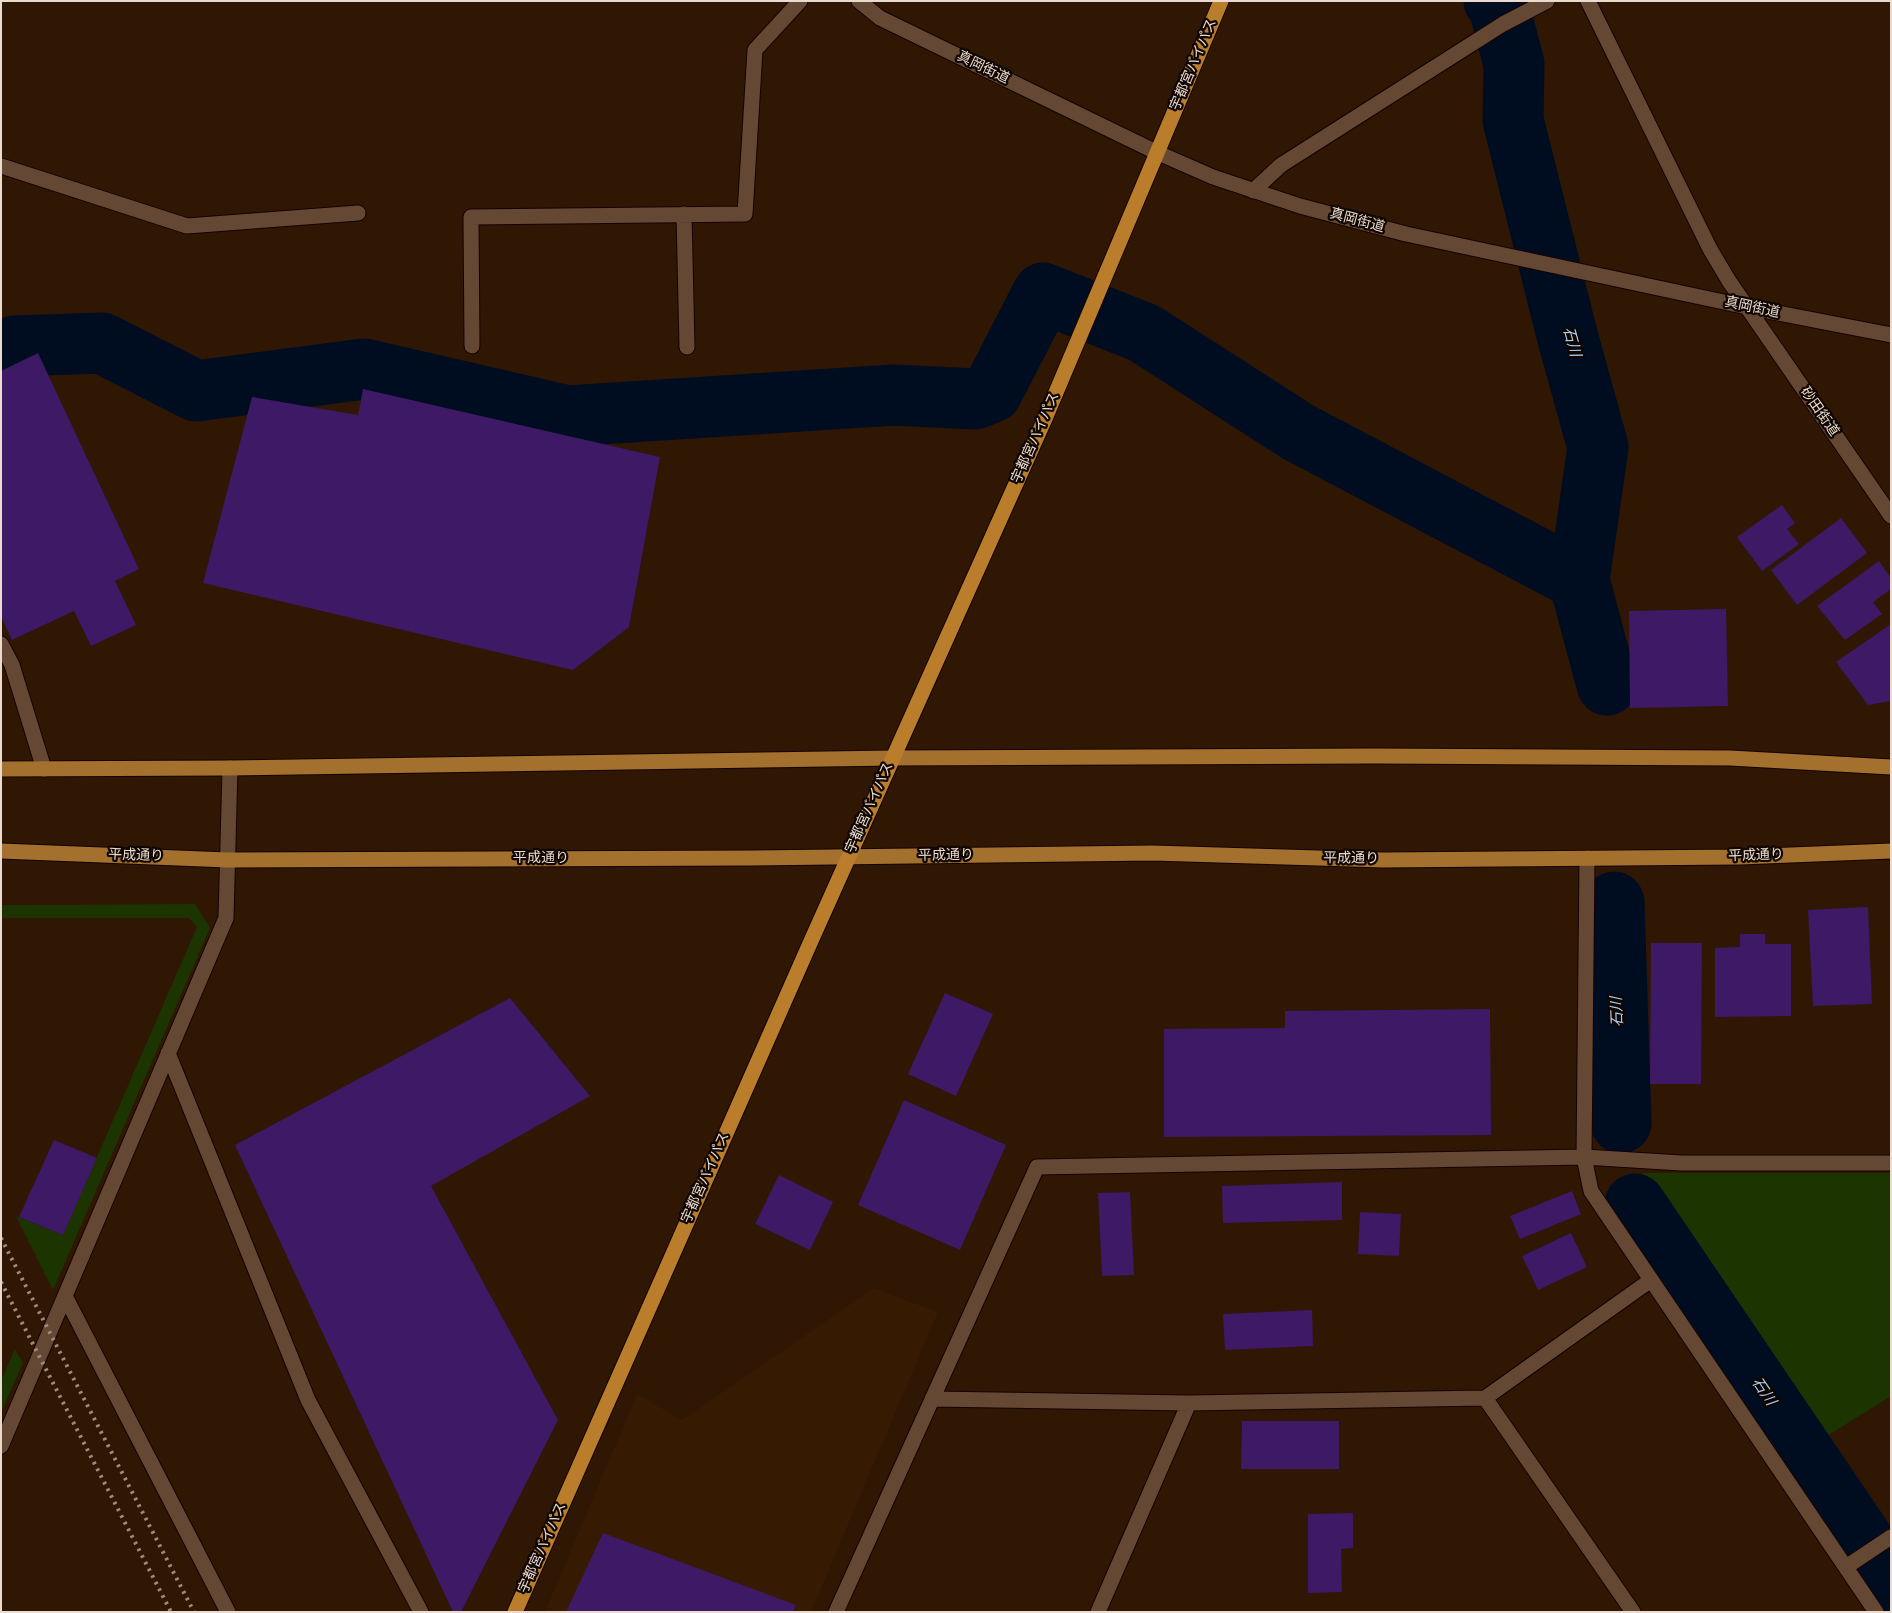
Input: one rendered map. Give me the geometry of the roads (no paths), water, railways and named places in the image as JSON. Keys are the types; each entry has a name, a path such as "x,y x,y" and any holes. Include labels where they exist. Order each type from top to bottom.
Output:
{"highway":[{"name":"宇都宮バイパス","path":"515,1612 848,857 1044,420 1221,1"}],"main road":[{"path":"1,769 230,768 893,758 1662,756 1891,767"},
{"name":"平成通り","path":"1,851 228,860 1153,854 1384,860 1740,857 1891,851"}],"street":[{"path":"472,346 471,217 745,214 755,50 800,1"},
{"name":"真岡街道","path":"860,1 880,18 1156,152 1213,177 1253,191 1300,206 1406,234 1891,336"},
{"path":"1253,191 1280,165 1503,24 1547,1"},
{"name":"砂田街道","path":"1588,1 1710,249 1729,282 1891,516"},
{"path":"1,166 187,226 358,212"},
{"path":"684,214 687,347"},
{"path":"1,644 12,665 44,769"},
{"path":"1,1446 226,918 230,768"},
{"path":"1587,858 1584,1157 1591,1190 1876,1612"},
{"path":"168,1053 308,1400 421,1612"},
{"path":"836,1612 1037,1167 1584,1157 1682,1163 1891,1162"},
{"path":"932,1399 1189,1403 1484,1398 1651,1280"},
{"path":"65,1296 228,1612"},
{"path":"1484,1398 1633,1612"},
{"path":"1098,1612 1189,1403"},
{"path":"1846,1567 1891,1537"}],"waterway":[{"name":"石川","path":"1494,1 1499,7 1514,64 1513,120 1567,335 1598,447 1579,580 1607,685"},
{"path":"1,351 15,346 102,343 196,391 364,369 568,416 894,395 975,399 992,392 1043,293 1144,333 1298,432 1579,580"},
{"name":"石川","path":"1614,902 1621,1123"},
{"name":"石川","path":"1635,1204 1891,1581"}],"railway":[{"path":"1,1238 194,1612"},
{"path":"1,1282 171,1612"}]}
